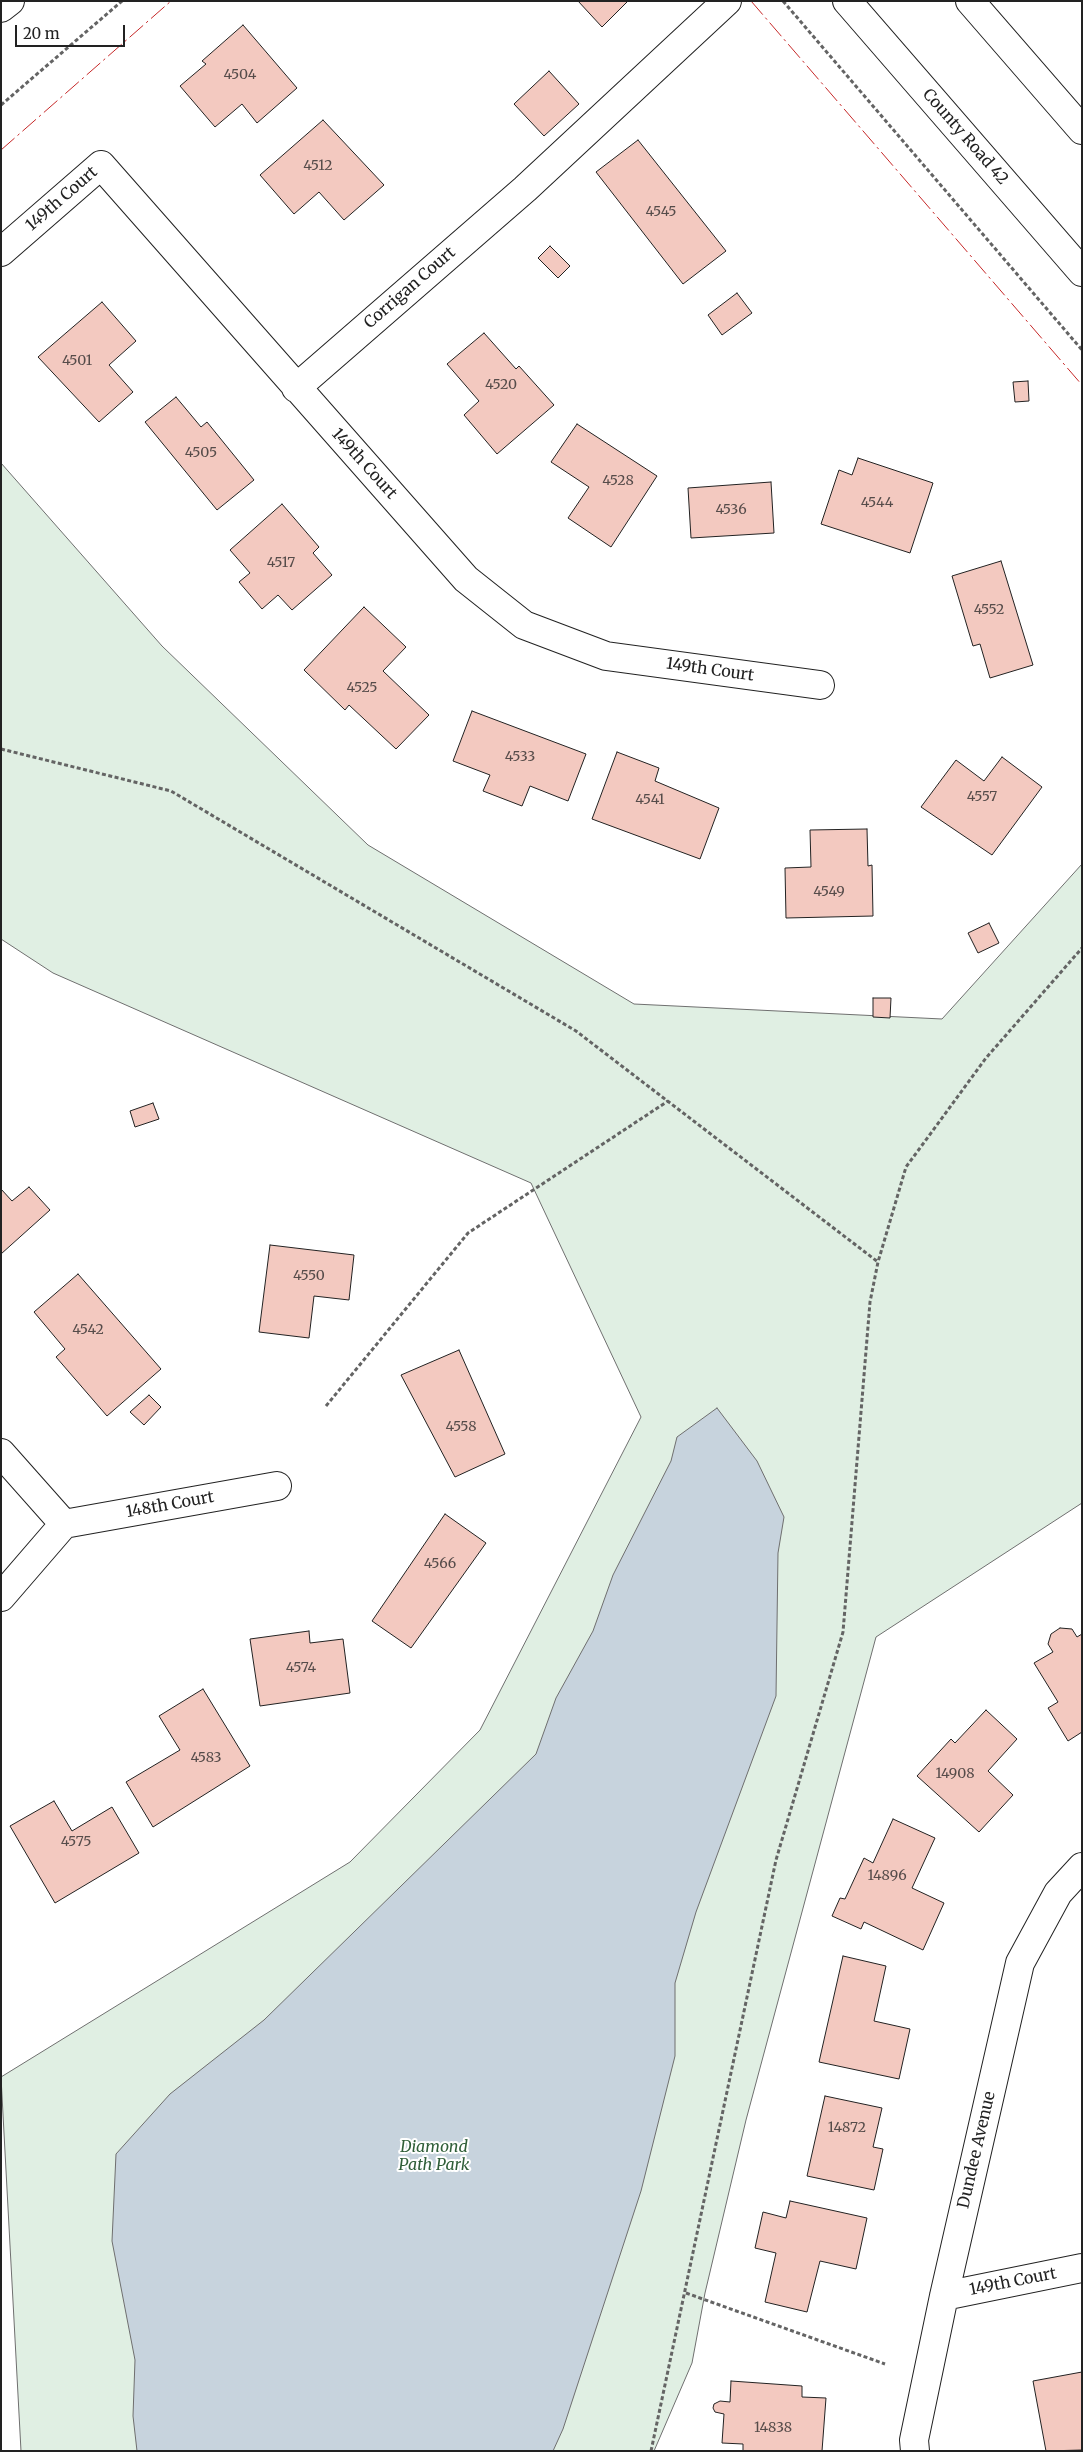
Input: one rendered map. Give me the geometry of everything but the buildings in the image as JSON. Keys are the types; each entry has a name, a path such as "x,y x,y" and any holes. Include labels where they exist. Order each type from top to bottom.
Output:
{"main road":[{"path":"1,8 10,1"},
{"name":"Corrigan Court","path":"296,388 525,189 727,1"},
{"name":"County Road 42","path":"847,1 1082,272"},
{"path":"970,1 1082,130"},
{"name":"149th Court","path":"1,252 102,165 296,388 466,579 524,625 606,656 820,685"},
{"path":"1,1453 64,1524 1,1597"},
{"name":"148th Court","path":"64,1524 277,1486"},
{"name":"Dundee Avenue","path":"915,2451 914,2440 944,2296 1020,1963 1058,1893 1082,1866"},
{"name":"149th Court","path":"944,2296 1082,2268"}],"path":[{"path":"1,105 122,1"},
{"path":"783,1 1082,350"},
{"path":"1,749 171,791 576,1031 878,1262"},
{"path":"651,2451 686,2293 776,1860 843,1632 870,1302 878,1262 906,1167 986,1058 1082,948"},
{"path":"326,1406 468,1234 668,1101"},
{"path":"686,2293 885,2364"}],"green space":[{"name":"Diamond Path Park","path":"1,463 162,646 368,845 634,1004 942,1019 1082,864 1082,1503 876,1637 746,2120 705,2293 692,2363 654,2451 21,2451 1,2077 350,1862 480,1730 641,1417 531,1183 53,973 1,939"}],"shaded area":[{"path":"717,1408 757,1461 784,1517 778,1553 776,1696 696,1912 675,1983 675,2056 641,2191 563,2429 553,2451 137,2451 133,2416 135,2360 112,2241 116,2154 170,2094 264,2020 536,1754 556,1698 593,1631 613,1575 671,1461 677,1437"}],"power":[{"path":"1,150 171,1"},
{"path":"751,1 1082,385"}]}
